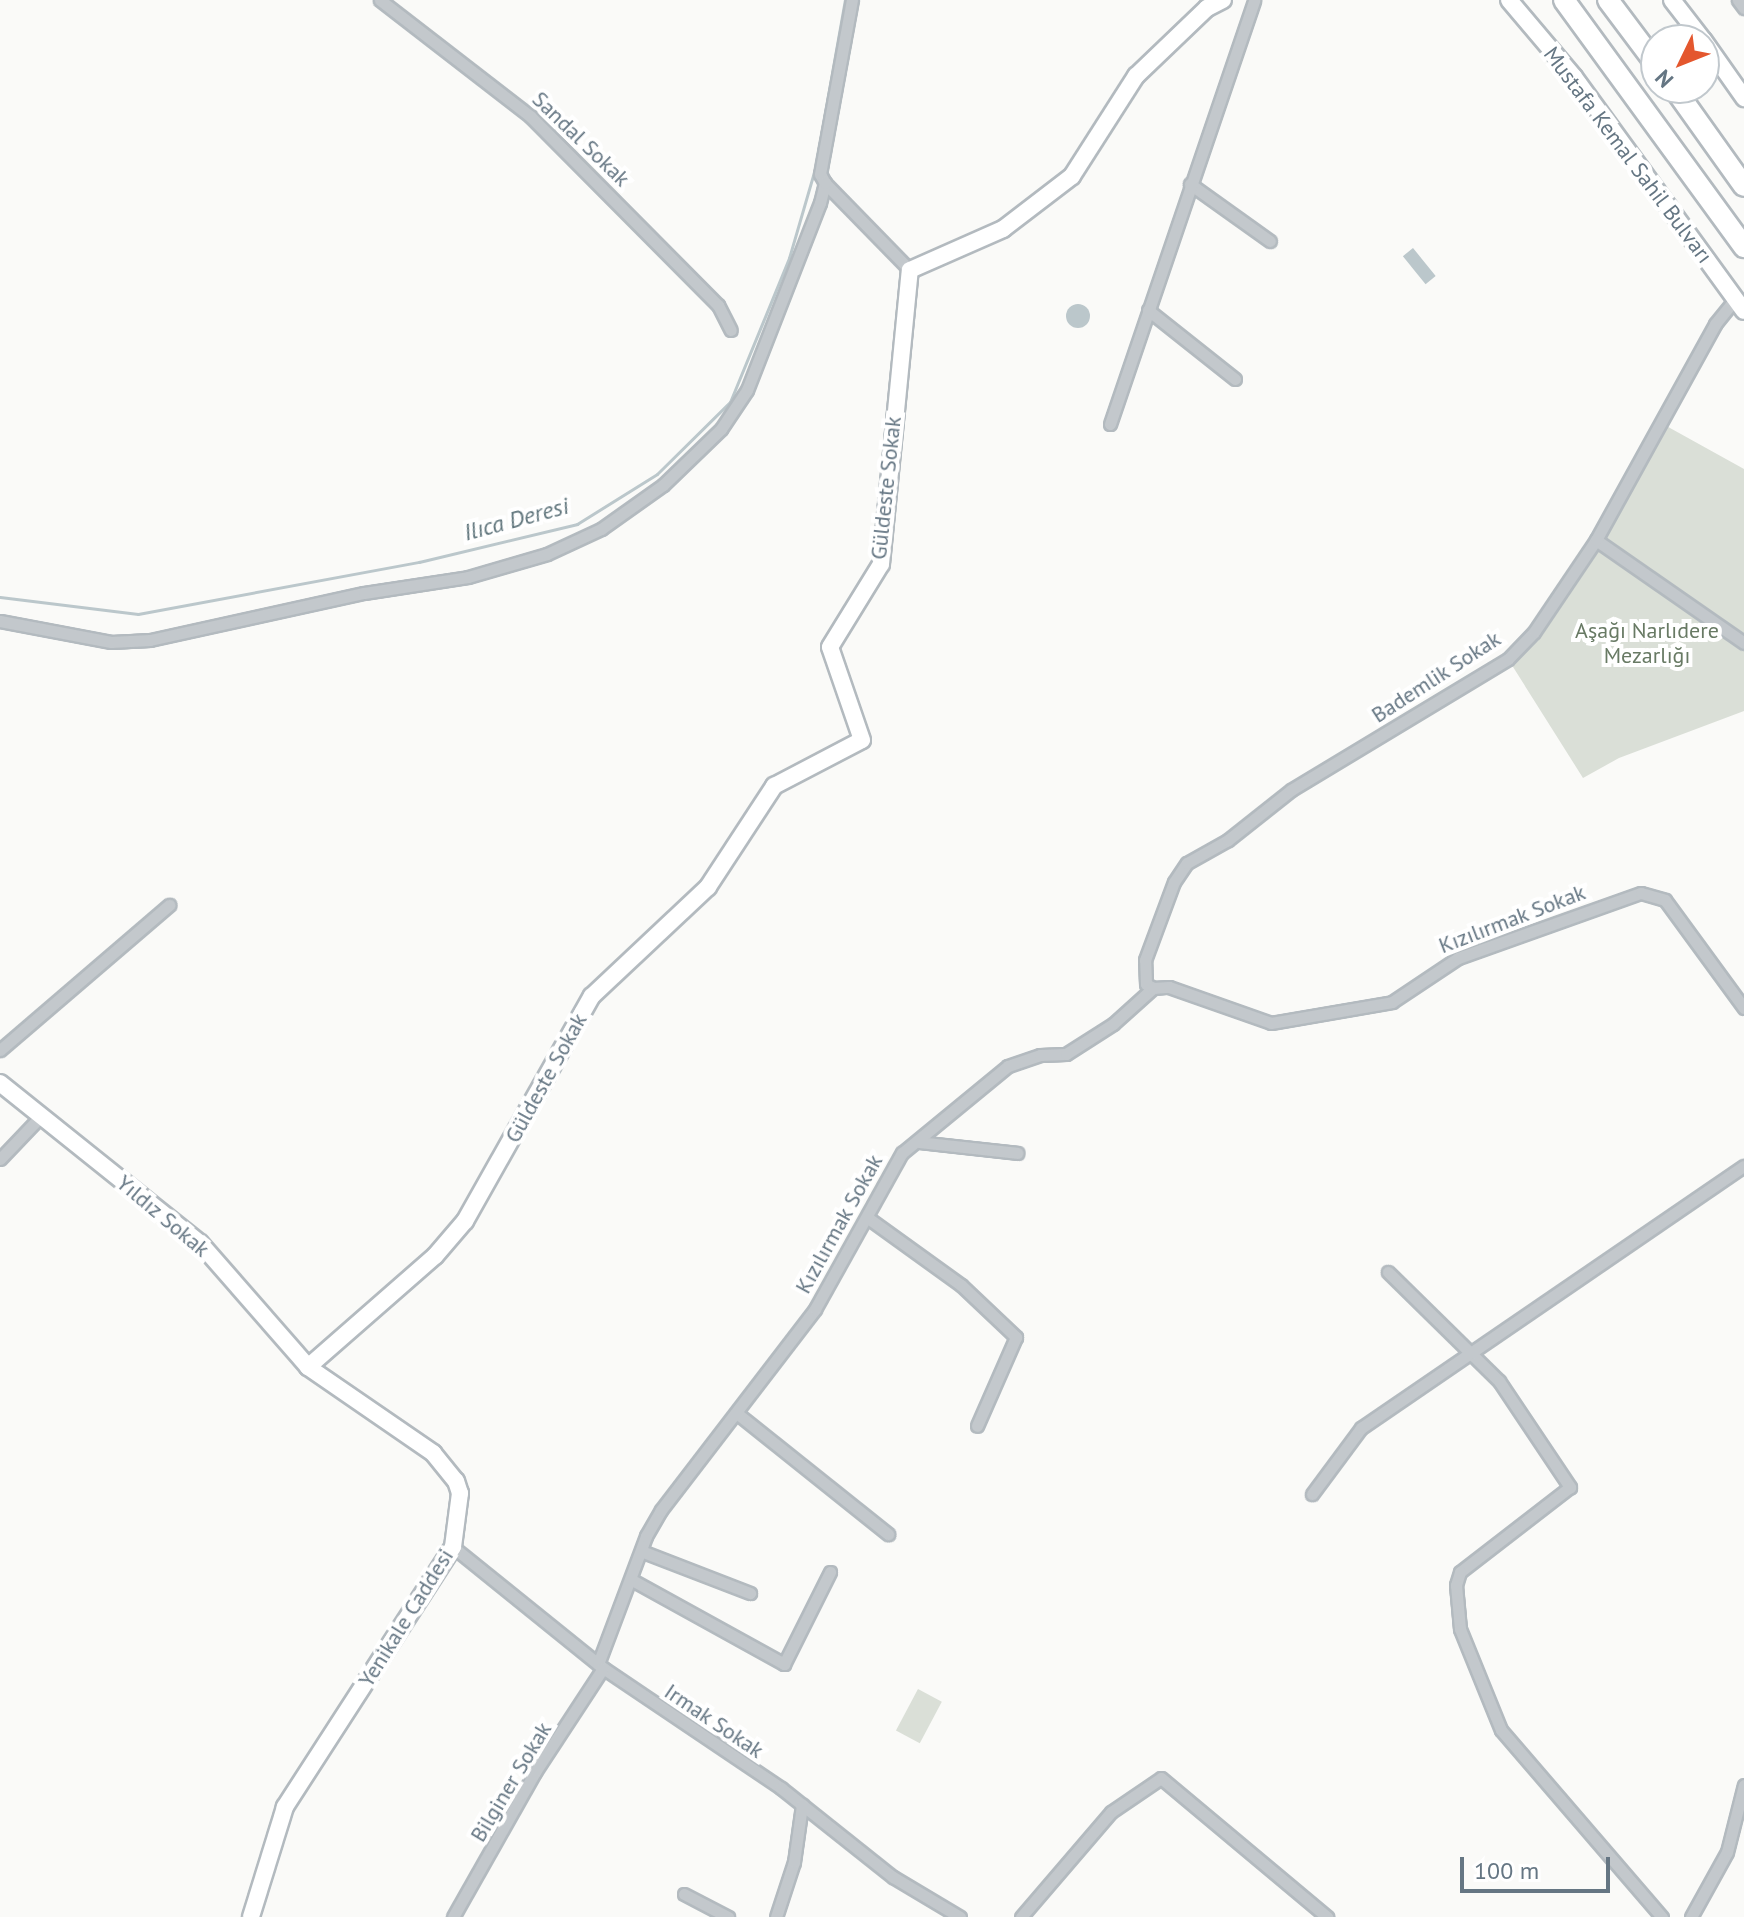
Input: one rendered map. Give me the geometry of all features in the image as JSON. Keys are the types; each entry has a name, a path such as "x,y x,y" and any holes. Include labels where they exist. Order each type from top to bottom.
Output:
{"highway":[{"path":"1564,0 1744,247"},
{"path":"1608,0 1640,43"},
{"path":"1685,104 1744,186"}],"street":[{"name":"Sandal Sokak","path":"380,0 530,116 718,305 731,330"},
{"path":"852,0 820,174 825,183 910,270 1003,229 1072,176 1136,76 1207,8 1223,0"},
{"path":"1110,424 1254,0"},
{"name":"Mustafa Kemal Sahil Bulvarı","path":"1509,0 1574,77 1740,305"},
{"path":"1672,0 1691,24"},
{"path":"1738,0 1744,8"},
{"path":"1720,63 1744,98"},
{"path":"0,621 111,642 150,640 364,593 468,577 547,554 601,529 663,485 721,429 747,390 825,183"},
{"path":"1190,184 1270,241"},
{"name":"Güldeste Sokak","path":"308,1367 435,1256 465,1221 592,996 708,887 774,786 862,740 830,647 881,564 910,270"},
{"name":"Bademlik Sokak","path":"1153,988 1146,984 1145,960 1174,882 1187,863 1228,840 1291,790 1508,659 1534,632 1596,540 1715,324 1740,305"},
{"path":"1148,310 1235,379"},
{"path":"1596,540 1744,643"},
{"name":"Kızılırmak Sokak","path":"601,1666 641,1551 661,1510 739,1415 815,1309 902,1153 983,1082 1021,1059 1066,1054 1153,988 1169,987 1271,1023 1371,1008 1392,1002 1458,958 1570,916 1653,893 1665,900 1744,1008"},
{"path":"0,1050 169,905"},
{"name":"Yıldız Sokak","path":"0,1083 200,1243 308,1367"},
{"path":"0,1159 40,1117"},
{"path":"918,1142 1017,1153"},
{"path":"1312,1494 1361,1428 1371,1426 1469,1353 1744,1166"},
{"path":"868,1218 961,1285 1016,1337 977,1426"},
{"path":"1388,1272 1499,1381 1570,1487 1460,1572 1456,1585 1460,1629 1473,1671 1501,1730 1662,1917"},
{"name":"Yenikale Caddesi","path":"251,1917 285,1807 453,1547 460,1493 446,1466 308,1367"},
{"path":"739,1415 888,1534"},
{"name":"Irmak Sokak","path":"453,1547 601,1666 802,1805 893,1877 960,1917"},
{"path":"641,1551 750,1593"},
{"path":"632,1580 784,1664 830,1572"},
{"name":"Bilginer Sokak","path":"453,1917 535,1772 601,1666"},
{"path":"1021,1917 1111,1812 1161,1778 1327,1917"},
{"path":"1691,1917 1727,1852 1744,1785"},
{"path":"776,1917 794,1862 802,1805"},
{"path":"684,1894 728,1917"}],"green space":[{"name":"Aşağı Narlıdere Mezarlığı","path":"1661,423 1744,469 1744,711 1619,758 1583,778 1508,659 1534,632"},
{"path":"918,1689 942,1702 920,1743 896,1730"}],"shaded area":[{"path":"1413,248 1436,276 1426,284 1403,256"},
{"path":"1078,304 1089,311 1090,316 1083,327 1078,328 1067,321 1066,316 1073,305"}],"waterway":[{"name":"Ilıca Deresi","path":"817,158 845,0"},
{"name":"Ilıca Deresi","path":"0,597 138,614 419,562 577,524 657,474 730,402 789,258 816,165"}]}
